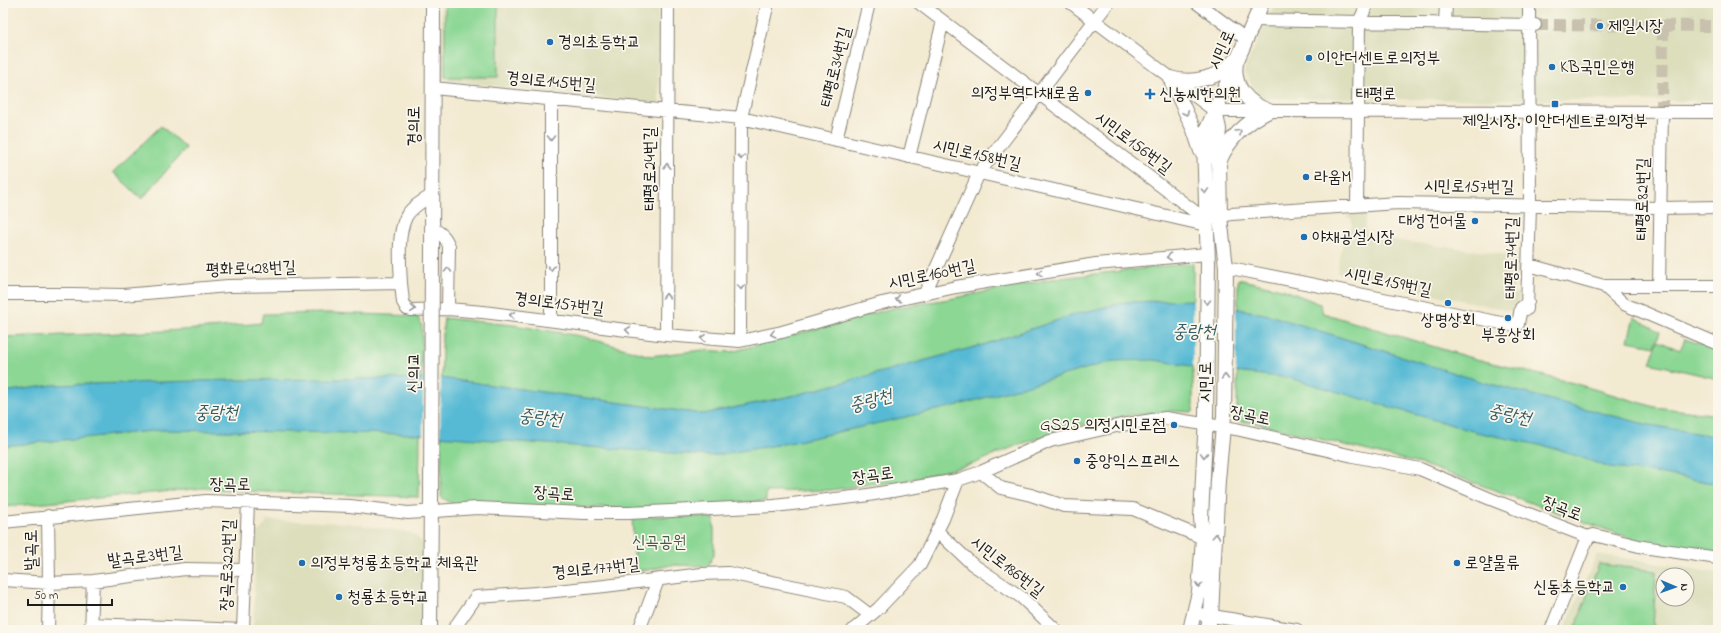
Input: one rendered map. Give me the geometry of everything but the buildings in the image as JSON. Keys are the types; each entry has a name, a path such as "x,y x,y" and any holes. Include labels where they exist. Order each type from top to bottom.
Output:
{"street":[{"name":"경의로","path":"432,250 433,3"},
{"name":"태평로24번길","path":"666,335 668,3"},
{"path":"740,341 741,118 768,3"},
{"name":"태평로34번길","path":"836,140 869,3"},
{"name":"시민로156번길","path":"920,3 1206,222"},
{"path":"1071,3 1215,112"},
{"path":"925,293 979,173 1038,93 1108,3"},
{"path":"1197,3 1246,39"},
{"name":"시민로","path":"1190,630 1199,592 1203,538 1201,518 1205,420 1208,258 1204,162 1205,136 1237,58 1262,3"},
{"path":"1357,206 1359,22 1368,3"},
{"path":"1445,23 1446,3"},
{"name":"태평로74번길","path":"1528,306 1530,205 1529,112 1532,25 1529,3"},
{"path":"1254,20 1532,25"},
{"path":"909,157 943,21"},
{"path":"1170,78 1180,81 1197,80 1224,70 1237,58"},
{"path":"1237,58 1235,70 1239,86 1249,100 1255,105 1269,111"},
{"path":"1170,78 1194,130 1204,162"},
{"name":"경의로145번길","path":"432,88 667,110"},
{"path":"551,99 551,320"},
{"name":"시민로158번길","path":"667,110 741,118 979,173 1206,222"},
{"path":"1219,163 1223,151 1234,136 1255,118 1269,111"},
{"name":"시민로","path":"1207,630 1211,615 1218,480 1223,422 1226,267 1220,217 1219,163 1217,156 1219,129 1215,112"},
{"name":"태평로","path":"1215,112 1718,112"},
{"name":"태평로82번길","path":"1659,286 1662,112"},
{"path":"401,282 400,254 402,231 406,217 418,204 432,195"},
{"name":"시민로157번길","path":"1220,217 1231,214 1398,203 1660,208 1718,207"},
{"path":"432,228 441,233 449,246 448,309"},
{"name":"신의교","path":"431,512 432,250"},
{"name":"시민로160번길","path":"666,335 740,341 782,332 836,316 925,293 1002,279 1096,264 1208,258"},
{"path":"1529,265 1604,286 1718,286"},
{"name":"시민로159번길","path":"1226,267 1516,326 1518,324 1522,308 1528,306"},
{"name":"경의로157번길","path":"401,282 402,302 407,309 448,309 551,320 666,335"},
{"name":"평화로428번길","path":"3,294 123,295 257,284 401,282"},
{"path":"1604,286 1624,304 1718,344"},
{"name":"장곡로","path":"3,522 48,516 206,501 350,506 408,512 431,512 477,508 584,513 635,513 767,506 862,496 958,480 981,472 1050,441 1121,425 1164,418 1223,422 1353,456 1420,469 1488,498 1588,537 1594,535 1643,547 1718,558"},
{"path":"981,472 1001,488 1031,495 1064,506 1133,509 1203,538"},
{"path":"853,630 920,565 937,531 958,480"},
{"name":"장곡로322번길","path":"243,630 248,502"},
{"path":"430,630 431,512"},
{"name":"발곡로","path":"48,516 50,583 48,630"},
{"name":"시민로186번길","path":"937,531 972,564 1020,597 1056,630"},
{"path":"1551,630 1588,537"},
{"name":"발곡로3번길","path":"3,580 50,583 93,581 185,569 245,570"},
{"name":"경의로177번길","path":"453,630 476,597 536,593 702,574 728,573 846,597 870,615"},
{"path":"639,630 658,580"},
{"path":"93,581 91,627 243,630"},
{"path":"1194,613 1297,630"}],"shaded area":[{"name":"경의초등학교","path":"441,3 658,3 659,104 441,80"},
{"path":"1275,3 1718,3 1718,101 1259,98 1244,71"},
{"path":"1369,213 1365,219 1365,229 1370,237 1518,256 1516,267 1520,268 1520,274 1516,274 1513,292 1520,294 1516,312 1337,273 1345,231 1352,226 1352,219 1346,215"},
{"name":"청룡초등학교","path":"265,520 347,523 412,533 422,542 423,630 253,630 256,535 267,523"},
{"name":"신동초등학교","path":"1597,554 1680,567 1655,567 1655,607 1695,607 1695,569 1718,573 1718,630 1564,630"}],"green space":[{"path":"445,3 498,3 498,77 445,77"},
{"path":"161,126 186,148 142,199 113,172"},
{"path":"1193,263 1193,412 1169,411 1131,415 1076,426 1018,445 973,464 900,482 871,484 831,490 766,492 766,501 644,509 454,505 441,497 442,335 444,318 513,325 581,336 650,356 703,350 731,352 893,308 949,299 1051,279"},
{"path":"1238,279 1285,290 1320,304 1323,313 1468,357 1573,383 1655,407 1718,415 1718,553 1641,542 1424,465 1256,423 1237,421"},
{"path":"330,313 417,316 422,326 419,497 242,491 204,488 3,507 3,337 132,333 196,329 261,323 263,314"},
{"path":"1634,317 1660,332 1655,346 1628,341"},
{"path":"1685,339 1718,350 1718,379 1650,363 1658,341 1680,350"},
{"name":"신곡공원","path":"632,516 714,517 714,554 708,566 671,565 649,570 635,570"},
{"path":"1599,564 1655,571 1653,630 1574,630"}],"water":[{"name":"중랑천","path":"1195,300 1269,315 1483,382 1563,403 1645,424 1718,437 1718,484 1664,474 1610,468 1558,449 1476,432 1290,378 1216,370 1154,360 1113,361 959,405 794,442 711,456 410,434 161,430 3,446 3,392 53,385 233,380 441,378 703,414 796,395 986,344 1076,314 1126,302"}],"pier":[{"path":"1193,298 1236,306 1236,375 1193,369"},
{"path":"423,376 441,376 440,438 423,437"}],"tunnel":[{"path":"1536,25 1718,26"},
{"path":"1662,112 1663,26"}],"place":[{"name":"제일시장","path":"1600,26"},
{"name":"경의초등학교","path":"550,42"},
{"name":"이안더센트로의정부","path":"1309,58"},
{"name":"KB국민은행","path":"1552,67"},
{"name":"의정부역다채로움","path":"1088,93"},
{"name":"신농씨한의원","path":"1150,94"},
{"name":"제일시장. 이안더센트로의정부","path":"1555,104"},
{"name":"라움M","path":"1306,177"},
{"name":"대성건어물","path":"1475,221"},
{"name":"야채공설시장","path":"1304,237"},
{"name":"상명상회","path":"1448,303"},
{"name":"부흥상회","path":"1508,318"},
{"name":"GS25 의정시민로점","path":"1174,425"},
{"name":"중앙익스프레스","path":"1077,461"},
{"name":"의정부청룡초등학교 체육관","path":"302,563"},
{"name":"로얄물류","path":"1457,563"},
{"name":"신동초등학교","path":"1623,587"},
{"name":"청룡초등학교","path":"339,597"}]}
